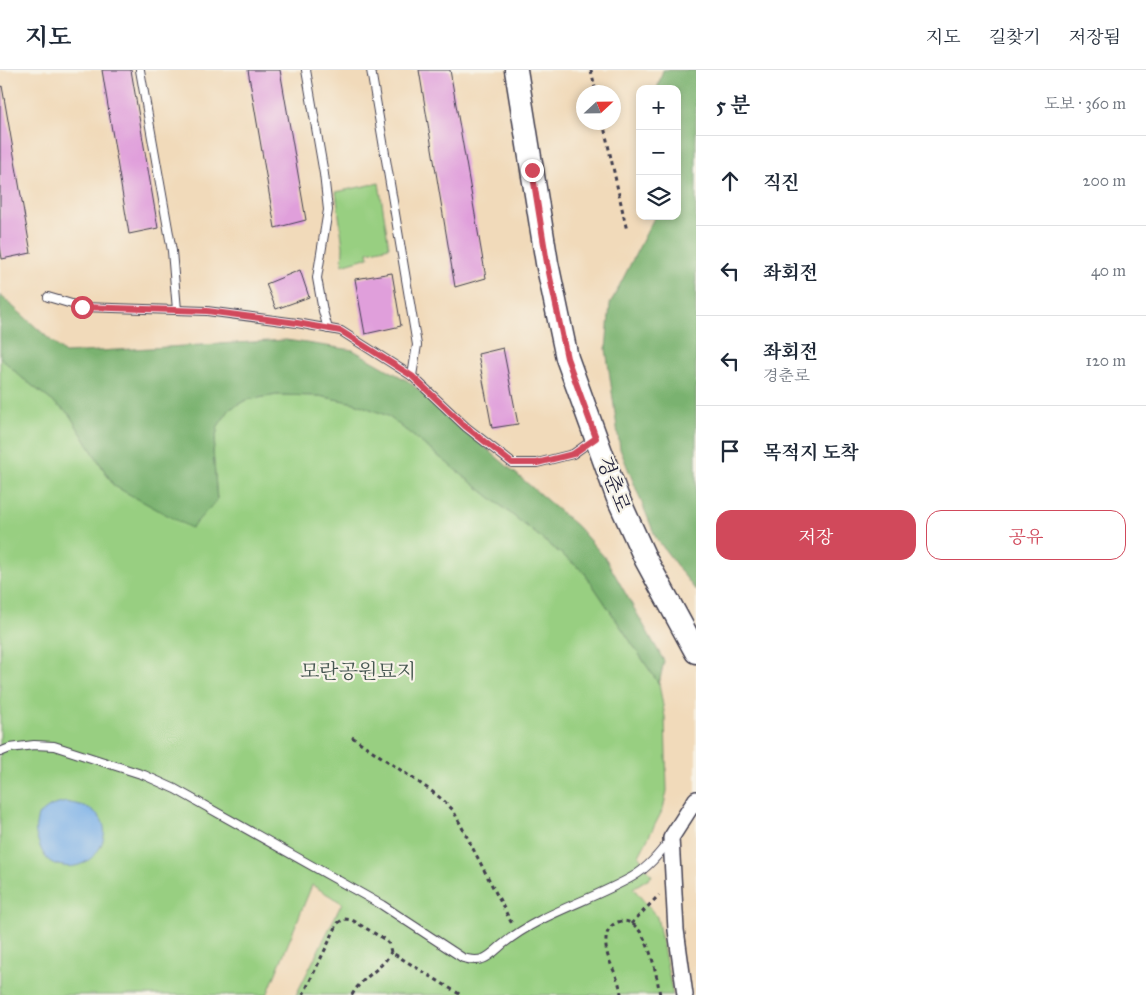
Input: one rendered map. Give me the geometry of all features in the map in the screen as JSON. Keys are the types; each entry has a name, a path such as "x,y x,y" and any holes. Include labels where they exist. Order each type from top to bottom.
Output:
{"street":[{"name":"경춘로","path":"516,70 547,263 567,358 617,496 646,560 696,652"},
{"path":"686,995 677,947 671,838 696,799"}],"lane":[{"path":"140,70 172,251 177,310"},
{"path":"306,70 324,174 328,210 317,278 328,329"},
{"path":"371,70 417,345 412,376"},
{"path":"48,297 82,307 217,312 341,331 412,376 466,427 512,463 537,463 573,454 596,438"},
{"path":"0,752 10,748 34,745 54,746 144,775 175,788 382,905 463,958 472,961 481,960 489,956 517,934 546,917 633,877 655,859 671,838"}],"path":[{"path":"591,70 594,85"},
{"path":"605,130 627,231"},
{"path":"352,738 430,790 444,800 453,810 517,934"},
{"path":"632,924 674,880"},
{"path":"303,995 338,923 344,919 352,920 384,939 389,944 391,952 379,969 359,984 352,995"},
{"path":"621,995 618,979 605,952 609,929 615,923 623,921 632,924 647,943 653,959 660,995"},
{"path":"391,952 461,995"}],"green space":[{"path":"663,70 696,70 696,591 656,538 620,449 606,349 610,304 653,220 681,220 681,85 658,85"},
{"path":"379,183 389,247 368,252 369,257 342,265 343,247 336,192"},
{"path":"0,295 65,353 286,340 353,350 408,381 577,526 606,559 664,661 659,684 584,572 388,416 355,403 319,396 277,395 246,400 230,409 218,426 213,451 217,500 191,528 114,486 69,414 21,377 0,357"},
{"name":"모란공원묘지","path":"0,357 21,377 69,414 114,486 217,500 213,452 218,426 230,409 246,400 277,395 319,396 355,403 388,416 584,572 659,684 665,717 667,791 663,809 639,856 652,876 633,888 657,917 673,995 296,995 342,903 312,885 267,995 0,995"}],"water":[{"path":"66,802 92,810 100,818 104,828 104,838 93,856 85,862 74,866 63,866 49,861 41,849 36,832 38,815 51,806"}],"building":[{"path":"102,70 131,70 158,228 129,234"},
{"path":"248,70 280,70 306,220 275,228"},
{"path":"419,70 450,70 486,278 455,287"},
{"path":"2,86 31,253 2,259 0,246 0,87"},
{"path":"300,270 309,297 276,309 266,284"},
{"path":"392,273 401,326 365,334 355,279"},
{"path":"503,348 518,424 492,428 478,354"}],"route":[{"path":"82,307 207,311 341,331 412,376 466,427 512,463 537,463 573,454 596,438 567,358 547,263 532,170"}]}
